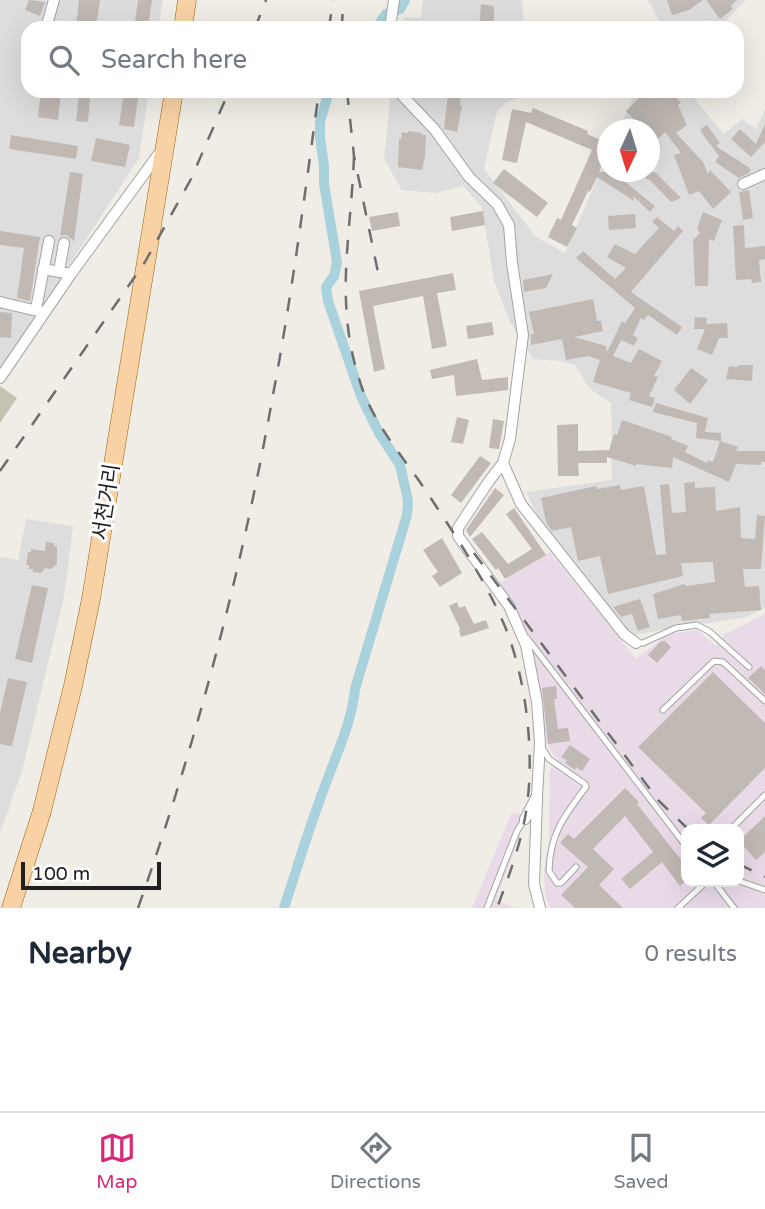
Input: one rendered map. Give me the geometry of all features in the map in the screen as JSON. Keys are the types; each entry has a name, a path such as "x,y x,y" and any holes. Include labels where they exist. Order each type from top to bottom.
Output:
{"main road":[{"path":"184,21 187,0"},
{"name":"서천거리","path":"11,908 42,811 73,686 90,599 173,98"}],"street":[{"path":"48,21 54,0"},
{"path":"405,98 435,130 469,177 497,204 509,225 523,335 510,439 503,463 458,528 458,536 509,607 526,645 537,702 540,743 534,884 540,908"},
{"path":"0,378 40,311 71,274 166,143"},
{"path":"743,184 765,174"},
{"path":"40,311 43,269 48,246 63,248 59,271"},
{"path":"43,269 71,274"},
{"path":"0,302 40,311"},
{"path":"503,463 521,504 624,634 636,643"},
{"path":"525,819 537,796"}],"lane":[{"path":"517,624 681,839"},
{"path":"636,643 643,643 677,628 697,625 710,632 749,667"},
{"path":"663,710 713,661 718,660 765,701"},
{"path":"540,743 549,759 585,784 586,788 561,819 549,872 557,883 561,883 576,867"},
{"path":"736,824 765,795"},
{"path":"487,908 517,831 525,819"},
{"path":"744,883 765,890"},
{"path":"678,908 701,887"},
{"path":"718,887 734,908"}],"shaded area":[{"path":"0,0 163,0 159,21 21,21 21,98 148,98 139,158 0,372"},
{"path":"423,0 522,0 524,21 403,21 404,17 421,18"},
{"path":"648,0 746,0 725,21 659,21"},
{"path":"390,98 518,98 507,102 497,111 484,169 535,236 565,253 597,179 597,182 660,182 660,119 623,119 633,98 694,98 724,134 742,119 756,129 765,109 765,608 746,617 632,635 620,624 546,532 526,492 612,480 611,403 590,389 575,365 533,359 510,322 494,281 482,207 463,186 436,193 402,190 384,159"},
{"path":"0,386 17,398 0,423"},
{"path":"26,519 73,526 64,597 22,771 0,833 0,557 18,560"},
{"path":"550,552 636,659 668,634 697,630 715,645 724,633 765,614 765,908 550,908 545,894 544,869 549,842 550,770 558,760 546,740 532,654 523,623 497,585"},
{"path":"519,813 521,833 496,900 515,908 472,908 511,814"}],"building":[{"path":"29,0 45,2 40,16 25,10"},
{"path":"79,0 100,0 97,21 77,21"},
{"path":"138,0 152,0 149,21 135,21"},
{"path":"667,0 703,0 689,10 672,15"},
{"path":"706,0 737,0 731,6 733,9 720,19"},
{"path":"481,4 494,6 494,21 480,21"},
{"path":"40,98 60,98 58,120 38,117"},
{"path":"79,98 90,98 88,122 76,121"},
{"path":"123,98 138,98 134,127 119,125"},
{"path":"448,98 461,98 457,132 444,129"},
{"path":"639,98 677,98 681,103 678,105 687,125 676,133 703,162 708,174 710,170 731,192 713,209 699,191 689,195 674,155 681,153 665,132 660,137 660,119 634,119 626,111"},
{"path":"533,108 588,131 587,134 597,138 597,177 572,225 577,228 567,247 548,237 557,218 561,220 592,150 526,122 517,163 502,160 512,109 531,113"},
{"path":"765,124 765,142 751,157 731,139 740,129 756,144"},
{"path":"707,125 720,143 716,146 751,169 749,173 739,178 715,162 719,156 701,132"},
{"path":"402,132 426,135 422,170 398,167 399,139"},
{"path":"11,135 78,146 76,159 9,149"},
{"path":"96,138 130,145 125,167 91,161"},
{"path":"504,169 548,203 537,217 493,183"},
{"path":"70,172 83,174 74,241 66,235 60,236"},
{"path":"660,177 681,198 671,202 652,182 660,182"},
{"path":"605,182 625,182 655,206 650,212 633,196 634,201"},
{"path":"749,190 753,218 743,220 739,192"},
{"path":"483,211 485,225 452,231 450,217"},
{"path":"398,212 400,226 372,231 369,217"},
{"path":"703,212 722,220 714,241 709,239 708,286 695,286 693,240 700,233 697,229"},
{"path":"635,214 636,228 609,230 608,216"},
{"path":"657,217 674,231 678,226 683,231 631,292 682,327 677,335 648,315 644,320 641,318 633,335 638,338 634,346 621,340 613,356 631,363 639,349 662,361 654,376 658,377 649,396 655,398 652,407 629,400 631,393 593,382 600,360 588,356 566,360 562,339 531,345 531,334 534,334 529,312 593,299 597,321 601,321 603,331 574,337 606,346 607,352 622,321 625,323 635,308 576,258 583,251 615,279 626,268 607,257 615,244 635,254 659,228 652,222"},
{"path":"744,225 745,248 765,246 765,259 759,260 761,282 752,283 751,279 736,280 733,226"},
{"path":"0,231 40,237 30,301 17,298 24,248 0,245"},
{"path":"453,273 456,290 437,293 447,346 432,349 423,296 373,306 385,369 374,372 359,291"},
{"path":"553,274 546,288 524,292 523,280"},
{"path":"0,312 12,313 11,338 0,337"},
{"path":"695,317 707,318 706,327 707,324 727,323 728,338 719,338 712,355 697,349 705,329 694,329"},
{"path":"492,322 494,335 468,339 466,326"},
{"path":"477,359 482,380 508,377 508,390 456,396 454,375 432,379 430,370"},
{"path":"753,365 752,381 726,379 729,366"},
{"path":"691,368 708,380 690,404 674,390"},
{"path":"656,403 708,418 705,432 721,433 721,441 696,438 697,423 653,412"},
{"path":"457,417 469,420 463,444 451,442"},
{"path":"493,419 504,421 499,449 489,448"},
{"path":"622,420 672,437 671,439 688,446 685,452 707,463 708,460 713,462 720,441 738,447 736,451 765,451 765,462 761,462 761,465 736,464 729,482 673,457 672,468 636,466 607,457 607,463 578,463 579,476 558,476 557,425 578,424 578,451 609,450"},
{"path":"480,456 491,463 461,503 451,495"},
{"path":"695,482 695,488 715,487 716,511 740,507 741,538 755,539 757,515 765,516 761,569 743,569 745,587 759,586 761,610 709,614 710,618 682,621 681,615 658,619 653,594 684,584 686,586 715,582 713,562 681,563 683,576 608,594 600,556 578,561 571,527 552,531 546,522 541,498 596,486 597,489 620,485 621,490 644,486 656,555 666,554 660,485 669,484 672,513 686,512 684,483"},
{"path":"495,488 504,495 470,537 466,530"},
{"path":"514,508 546,555 505,579 472,539 482,532 508,564 532,549 506,514"},
{"path":"442,538 462,573 440,587 432,576 438,572 423,550"},
{"path":"46,542 54,543 57,547 57,564 51,569 45,568 41,573 33,572 29,565 26,565 28,552 31,552 31,549 45,551"},
{"path":"32,585 48,588 32,663 15,659"},
{"path":"640,599 650,627 638,631 632,614 621,617 613,607"},
{"path":"457,602 459,608 465,606 474,624 486,620 489,628 461,637 449,606"},
{"path":"665,641 671,647 657,663 648,655 660,642"},
{"path":"761,666 765,670 765,694 748,678"},
{"path":"713,672 765,723 765,768 710,824 701,818 706,813 638,747"},
{"path":"8,678 27,682 12,746 0,744 0,713"},
{"path":"556,686 557,699 554,699 558,729 568,728 570,741 548,744 542,688"},
{"path":"570,745 590,759 582,771 576,767 575,770 561,757"},
{"path":"625,788 639,802 637,804 681,860 681,885 662,862 630,889 621,879 653,852 625,816 593,849 614,869 599,885 623,908 575,908 561,895 588,867 560,843 568,834 574,839"},
{"path":"765,816 765,852 756,860 744,847 744,836"}],"waterway":[{"path":"381,21 386,14 400,9 405,0"},
{"path":"284,908 312,821 349,721 355,689 407,515 408,500 400,465 379,433 361,396 328,301 326,287 334,276 337,262 324,184 320,137 320,122 327,98"}],"railway":[{"path":"258,21 266,0"},
{"path":"330,21 333,0"},
{"path":"342,21 343,0"},
{"path":"0,471 145,262 191,179 226,98"},
{"path":"138,908 180,782 216,654 247,525 286,319 318,98"},
{"path":"348,98 354,156 380,282"},
{"path":"354,156 346,300 353,357 362,388 384,432 432,500 481,579 514,651 525,701 530,753 527,804 518,848 497,908"},
{"path":"474,553 658,800 683,824"},
{"path":"744,866 765,877"}]}
